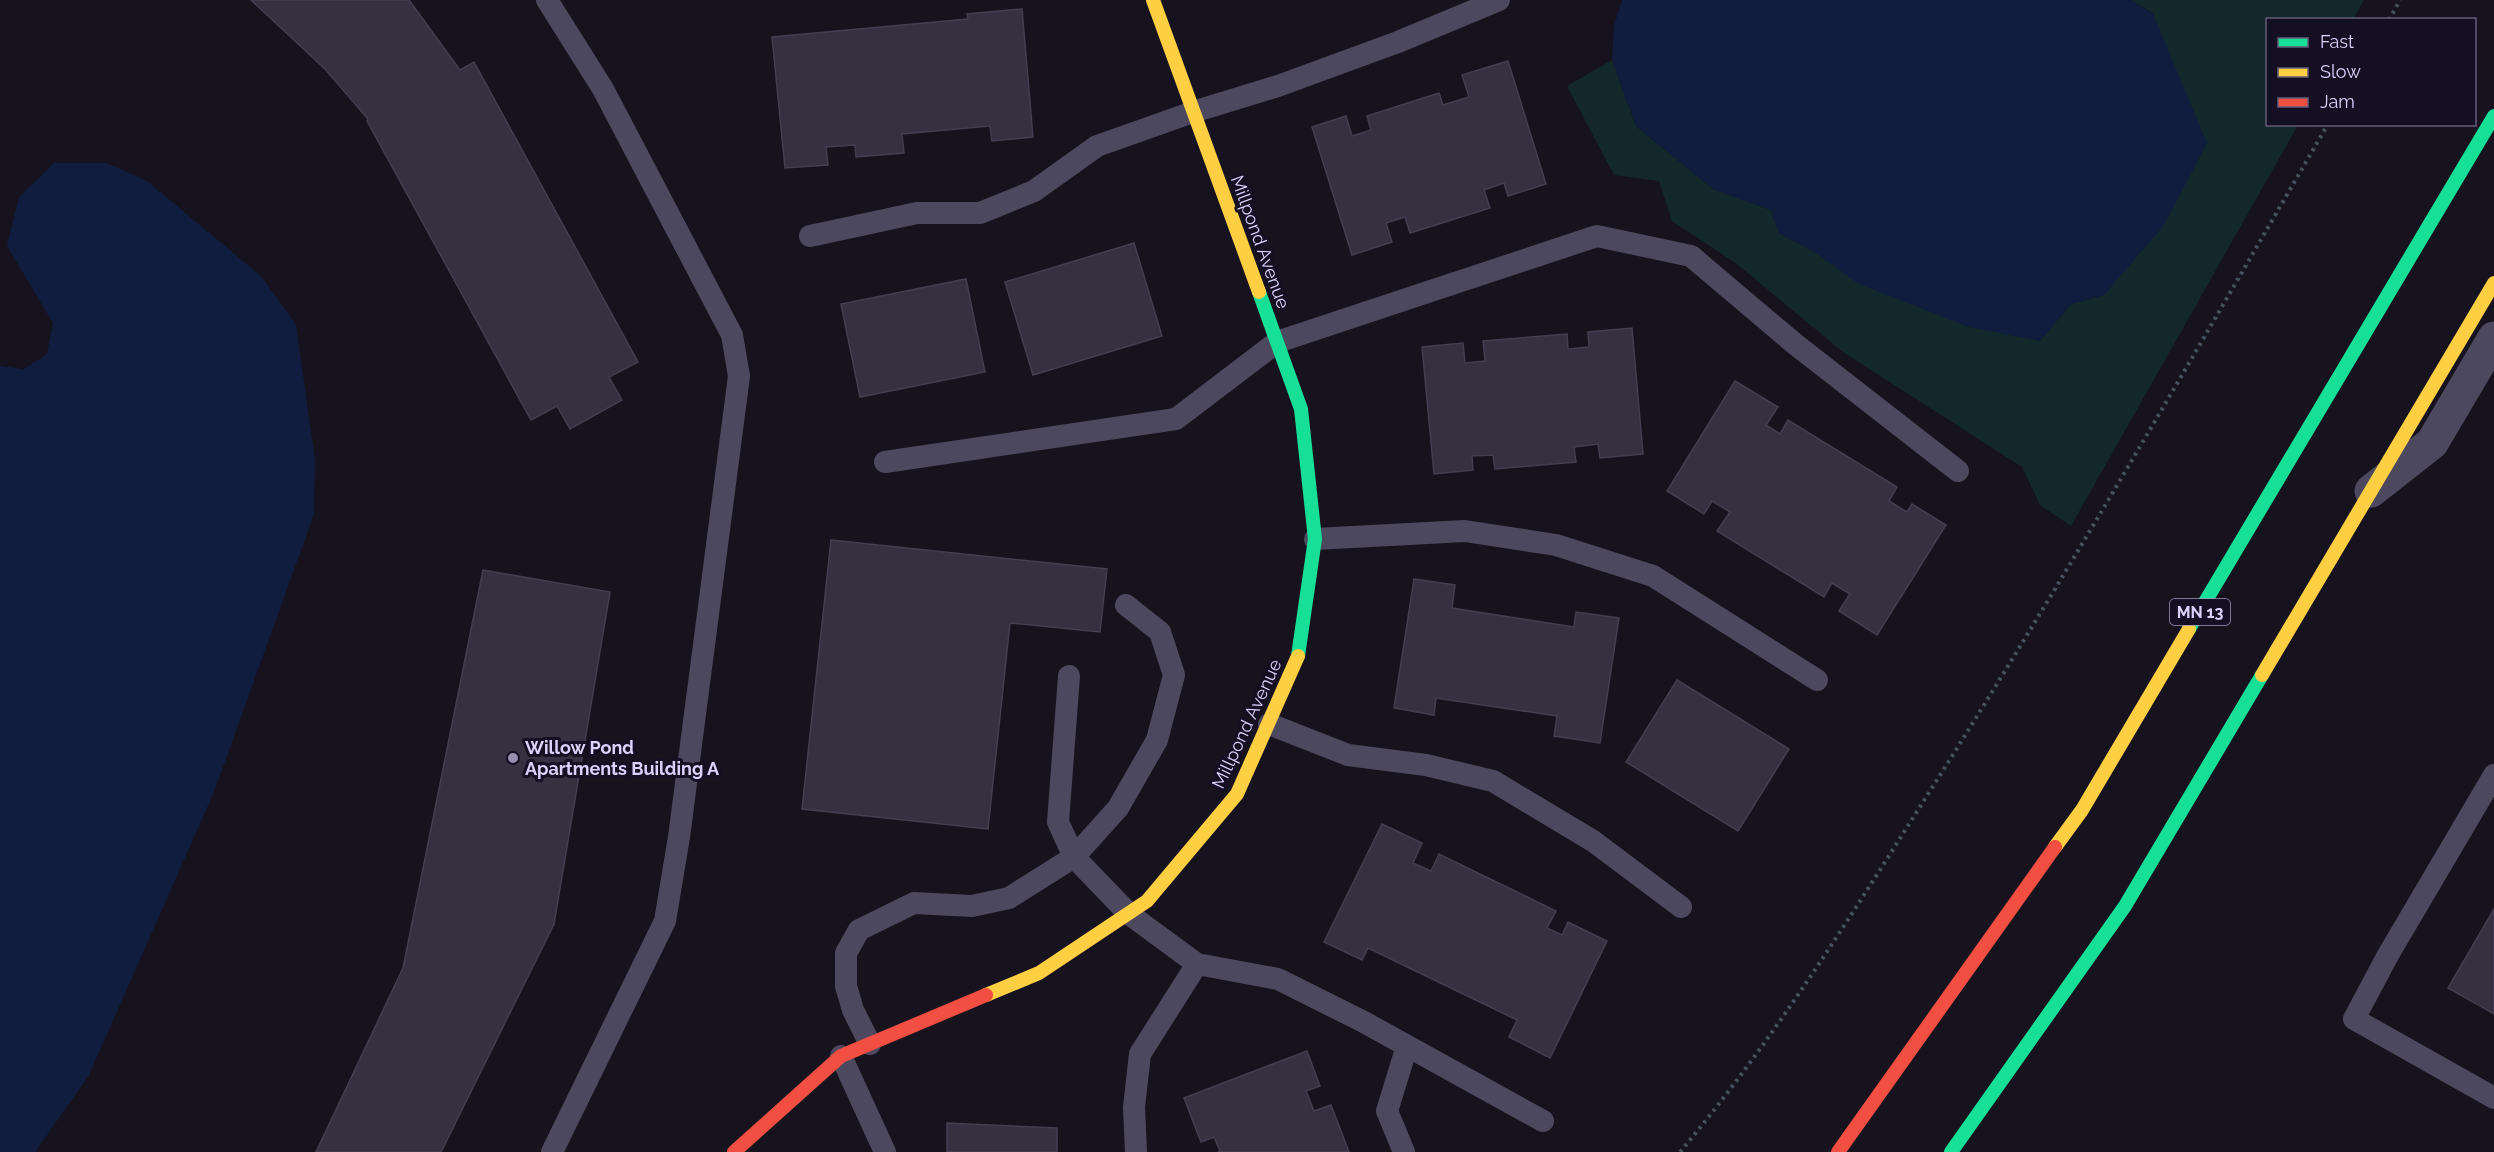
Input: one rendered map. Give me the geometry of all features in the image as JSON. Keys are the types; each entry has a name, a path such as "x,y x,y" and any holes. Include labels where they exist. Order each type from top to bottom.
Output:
{"main road":[{"name":"Millpond Avenue","path":"734,1152 841,1056 1039,973 1147,901 1237,794 1298,659 1315,539 1301,409 1153,0"},
{"name":"MN 13","path":"1838,1152 2082,810 2494,116"},
{"path":"1951,1152 2125,906 2494,283"}],"street":[{"path":"2370,492 2432,442 2494,338"}],"lane":[{"path":"547,0 603,89 732,335 739,376 681,825 665,921 552,1152"},
{"path":"810,236 917,213 980,213 1034,191 1097,146 1332,66 1398,42 1499,0"},
{"path":"885,462 1176,419 1277,342 1597,236 1691,256 1795,344 1958,471"},
{"path":"1315,539 1466,531 1556,544 1653,576 1817,680"},
{"path":"870,1044 853,1010 846,986 846,953 859,930 914,903 972,906 1009,898 1074,857 1118,808 1157,740 1174,675 1160,632 1126,605"},
{"path":"1069,676 1058,822 1074,857 1129,914 1197,964 1278,979 1407,1046 1543,1121"},
{"path":"1269,724 1348,755 1426,765 1493,781 1593,841 1681,907"},
{"path":"2494,775 2388,955 2354,1019 2494,1098"},
{"path":"1136,1152 1134,1107 1140,1054 1197,964"},
{"path":"1404,1152 1387,1111 1407,1046"},
{"path":"841,1056 885,1152"}],"path":[{"path":"2390,18 2400,0"},
{"path":"1680,1152 1710,1116 1834,942 2001,680 2327,126"}],"green space":[{"path":"2131,0 2364,0 2354,18 2266,18 2266,126 2297,126 2071,526 2040,505 2022,467 1843,352 1737,264 1672,221 1659,181 1614,175 1567,86 1612,60 1636,126 1713,189 1771,210 1779,233 1816,253 2040,341 2071,304 2104,295 2154,14"}],"water":[{"path":"1622,0 2131,0 2153,14 2207,143 2164,225 2104,295 2071,304 2040,341 1969,327 1859,284 1816,253 1779,233 1771,210 1713,189 1636,126 1612,60 1614,26"},
{"path":"54,163 107,163 147,181 261,276 296,325 315,460 314,514 214,792 88,1077 35,1152 0,1152 0,366 24,369 47,354 53,323 7,246 19,197"}],"building":[{"path":"251,0 409,0 460,70 474,62 638,362 609,377 622,400 570,429 557,406 531,420 367,121 368,119 325,69"},
{"path":"1022,9 1033,137 992,141 990,126 902,134 904,153 856,157 855,145 826,147 828,165 785,168 772,37 968,19 967,14"},
{"path":"1508,61 1546,184 1508,196 1504,183 1484,190 1490,208 1410,233 1405,217 1386,223 1392,242 1352,255 1312,127 1346,116 1352,136 1371,130 1367,116 1439,93 1443,105 1469,97 1462,75"},
{"path":"1134,243 1162,336 1033,375 1005,282"},
{"path":"966,279 985,372 860,397 841,304"},
{"path":"1632,328 1643,454 1600,458 1598,444 1574,447 1576,462 1495,469 1493,455 1472,456 1473,470 1434,474 1422,347 1463,343 1465,363 1485,361 1483,341 1567,334 1568,349 1589,347 1588,332"},
{"path":"1735,381 1778,407 1766,425 1780,434 1788,420 1897,487 1889,501 1907,512 1912,504 1946,525 1877,635 1839,611 1850,594 1832,583 1824,597 1717,531 1730,512 1712,501 1704,514 1667,491"},
{"path":"831,540 1107,569 1100,632 1010,623 988,829 802,809"},
{"name":"Willow Pond Apartments Building A","path":"483,570 610,592 554,924 441,1152 316,1152 403,968"},
{"path":"1414,579 1455,585 1452,608 1574,627 1576,612 1619,618 1600,743 1554,736 1557,716 1436,698 1434,715 1394,708"},
{"path":"1677,680 1789,749 1738,831 1626,762"},
{"path":"1382,824 1422,843 1413,863 1431,871 1439,854 1556,911 1547,928 1562,935 1568,922 1607,941 1550,1058 1509,1037 1517,1020 1368,948 1362,960 1324,942"},
{"path":"2494,909 2494,1014 2448,988"},
{"path":"1307,1051 1320,1086 1306,1091 1314,1111 1331,1105 1349,1152 1218,1152 1220,1151 1214,1137 1201,1142 1184,1098"},
{"path":"947,1123 1057,1128 1057,1152 947,1152"}],"traffic: fast":[{"path":"2189,629 2494,116"},
{"path":"1259,292 1301,409 1315,539 1298,656"},
{"path":"1951,1152 2125,906 2262,675"}],"traffic: slow":[{"path":"1153,0 1259,292"},
{"path":"2262,675 2494,283"},
{"path":"2055,847 2082,810 2189,629"},
{"path":"986,995 1039,973 1147,901 1237,794 1298,656"}],"traffic: jam":[{"path":"1838,1152 2055,847"},
{"path":"734,1152 841,1056 986,995"}],"place":[{"name":"Willow Pond Apartments Building A","path":"513,758"}]}
